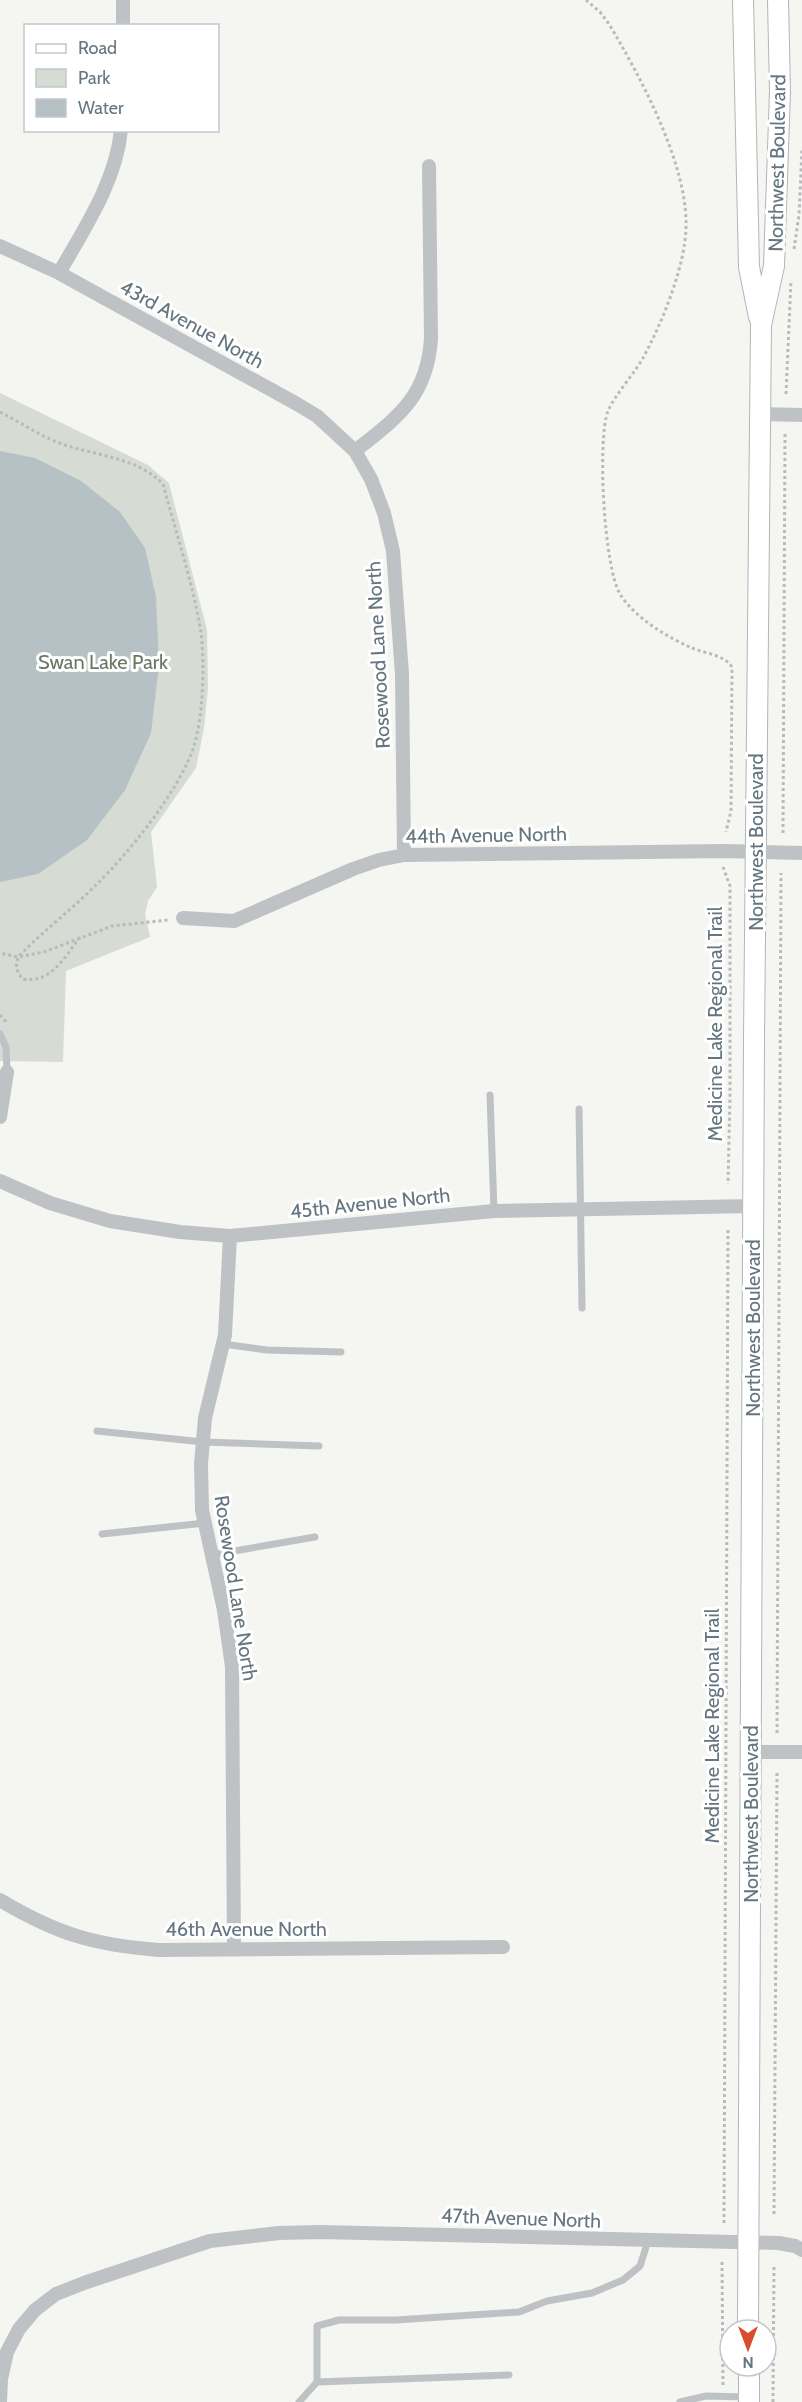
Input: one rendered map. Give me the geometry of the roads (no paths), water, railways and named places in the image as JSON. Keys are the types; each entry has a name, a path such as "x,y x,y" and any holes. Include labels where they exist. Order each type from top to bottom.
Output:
{"main road":[{"name":"Northwest Boulevard","path":"743,0 749,267 761,326"},
{"name":"Northwest Boulevard","path":"748,2318 753,1206 761,326 774,266 780,91 778,0"},
{"path":"748,2378 749,2400"}],"street":[{"path":"123,0 123,24"},
{"path":"59,273 111,174 121,132"},
{"path":"355,451 395,419 410,402 422,383 430,362 429,166"},
{"name":"43rd Avenue North","path":"0,246 59,273 317,416 355,451"},
{"path":"760,414 802,415"},
{"name":"Rosewood Lane North","path":"355,451 371,479 384,513 393,552 402,674 404,855"},
{"name":"44th Avenue North","path":"183,918 234,921 353,869 404,855 756,852 802,854"},
{"path":"0,1117 7,1072"},
{"name":"45th Avenue North","path":"0,1181 50,1203 110,1221 180,1232 231,1236 494,1210 753,1206"},
{"name":"Rosewood Lane North","path":"231,1236 223,1344 205,1418 201,1464 205,1523 224,1610 231,1666 234,1949"},
{"path":"751,1752 802,1752"},
{"name":"46th Avenue North","path":"0,1900 35,1921 76,1936 116,1946 159,1950 503,1947"},
{"name":"47th Avenue North","path":"0,2402 1,2379 7,2352 19,2329 35,2310 56,2294 210,2241 279,2233 320,2232 779,2243 802,2250"}],"lane":[{"path":"0,1034 6,1047 7,1072"},
{"path":"490,1095 494,1210"},
{"path":"579,1109 582,1308"},
{"path":"223,1344 267,1350 341,1352"},
{"path":"97,1431 203,1442 319,1446"},
{"path":"102,1534 205,1523"},
{"path":"211,1555 315,1537"},
{"path":"299,2402 317,2382 317,2326 339,2320 396,2320 519,2312 547,2301 592,2293 623,2280 640,2266 648,2241"},
{"path":"317,2382 509,2375"},
{"path":"680,2402 706,2396 749,2400"}],"water":[{"path":"0,451 35,458 81,481 120,512 145,548 156,597 159,665 151,733 125,790 87,840 38,874 0,882"}],"park label":[{"name":"Swan Lake Park","path":"103,662"}]}
